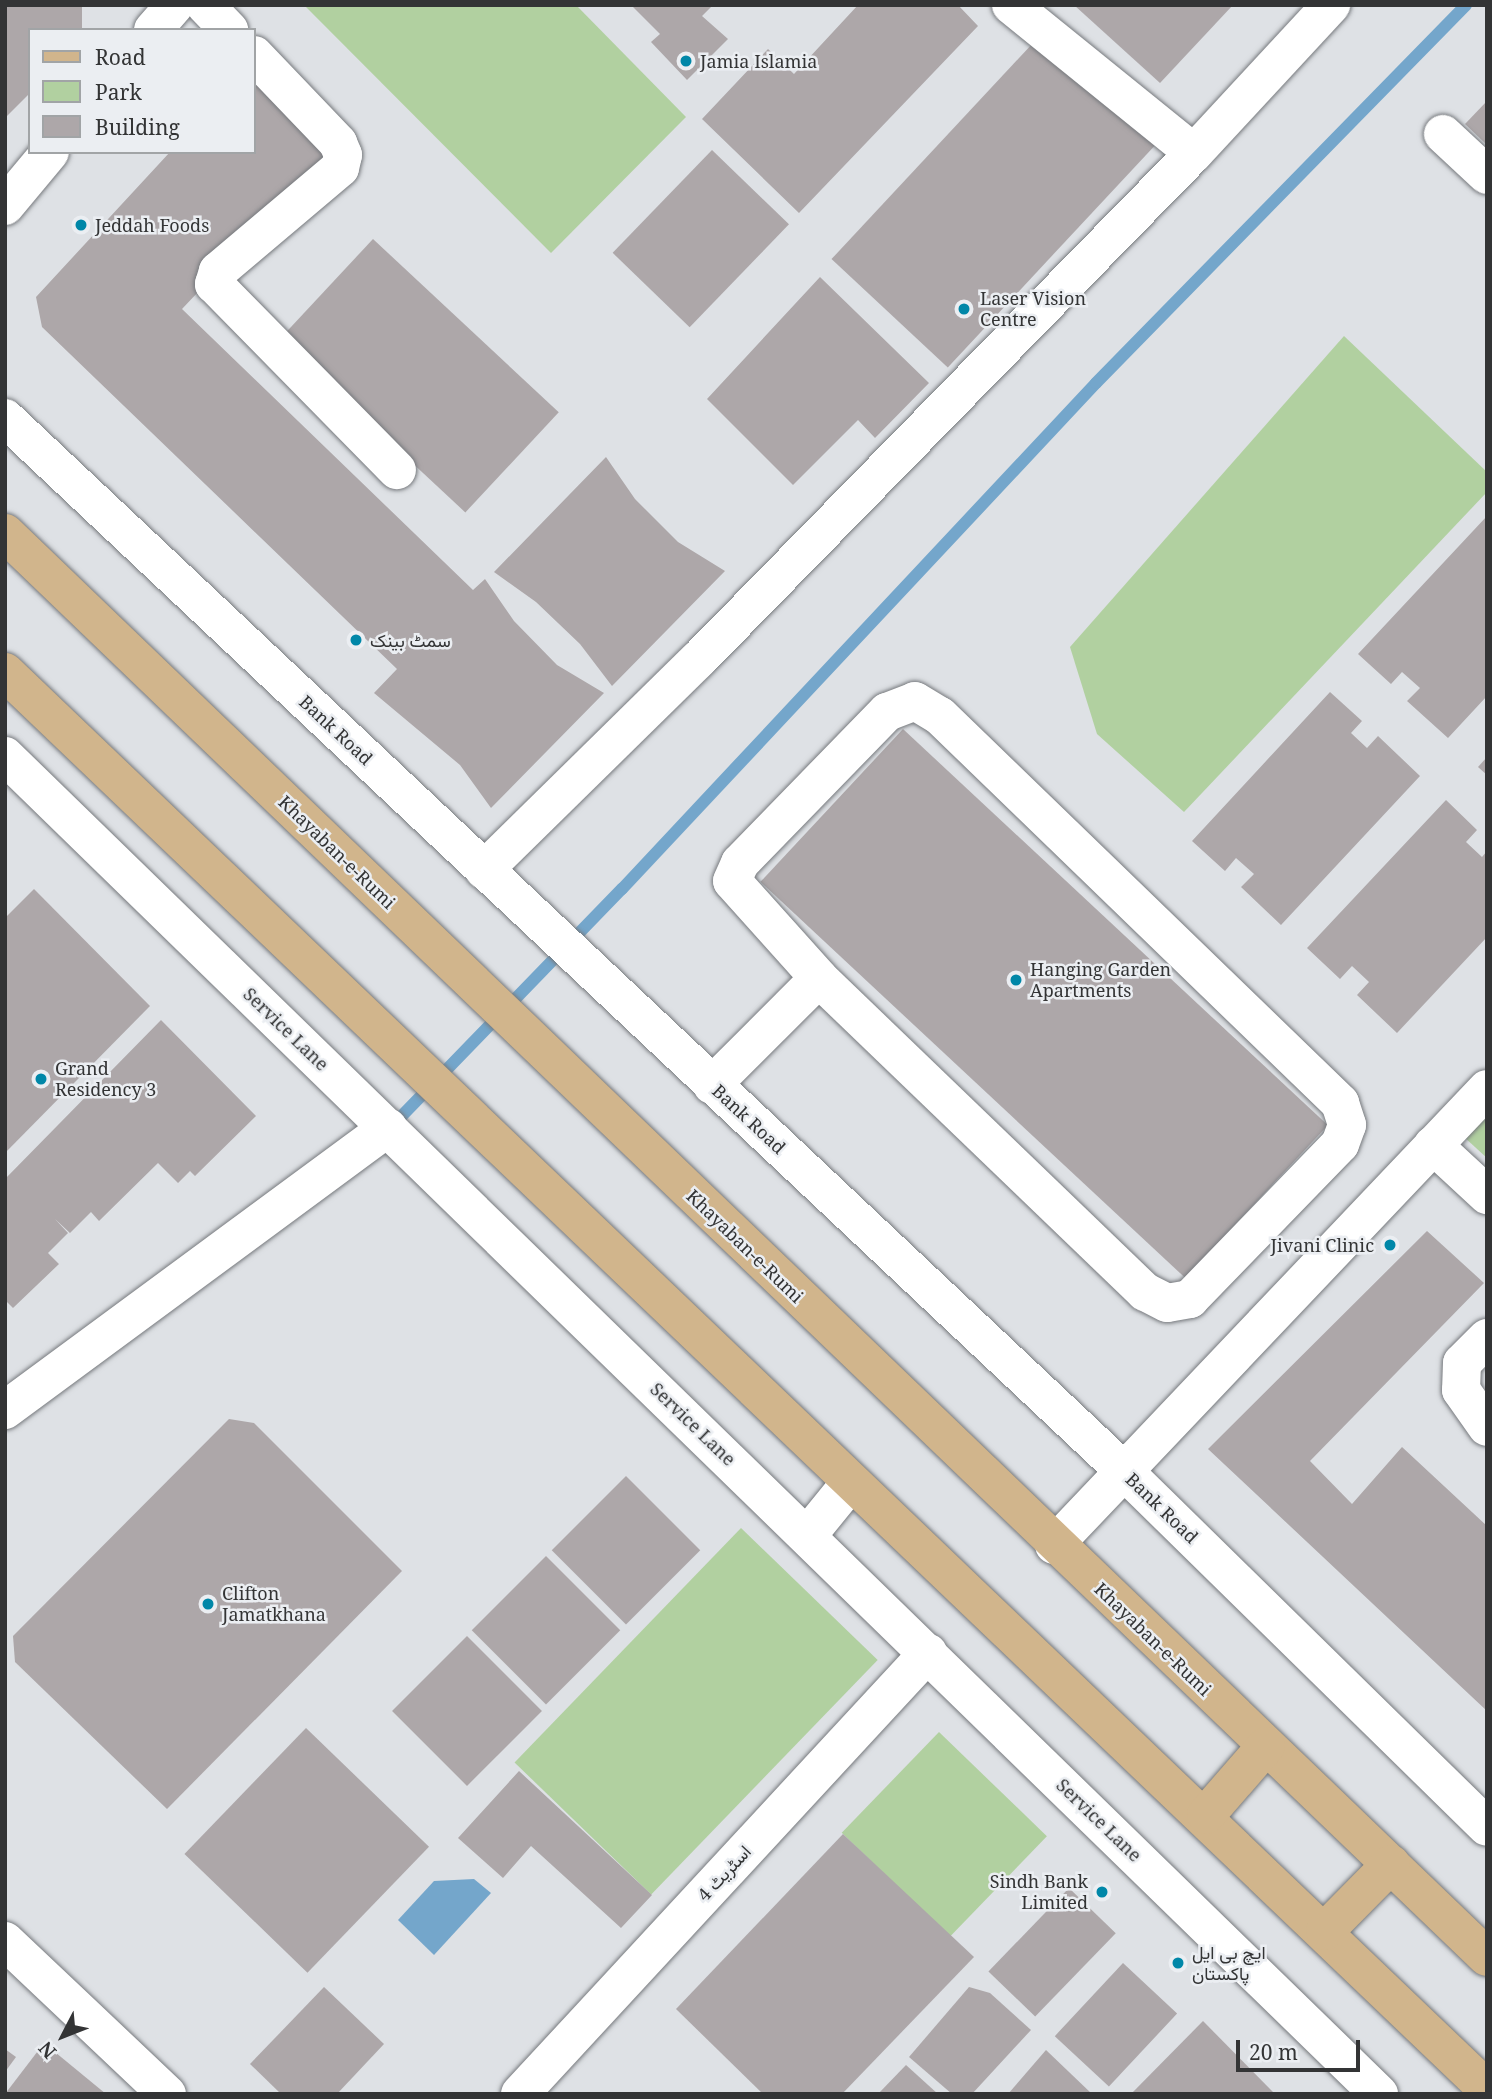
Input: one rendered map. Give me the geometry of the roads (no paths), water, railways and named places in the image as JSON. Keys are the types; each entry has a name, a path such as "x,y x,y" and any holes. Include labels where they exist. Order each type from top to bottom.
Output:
{"main road":[{"name":"Khayaban-e-Rumi","path":"5,533 1054,1545 1487,1956"},
{"path":"5,672 850,1483 1206,1815 1487,2088"},
{"path":"1206,1815 1266,1746"},
{"path":"1325,1931 1391,1864"}],"street":[{"path":"136,5 137,28"},
{"path":"155,28 175,5"},
{"path":"205,5 227,28"},
{"path":"1011,5 1194,153"},
{"path":"484,870 698,660 1194,153 1331,5"},
{"path":"256,57 338,143 343,155 341,168 218,271 214,284 397,470"},
{"path":"1443,134 1487,175"},
{"path":"5,206 48,154"},
{"name":"Bank Road","path":"6,419 1124,1471 1487,1827"},
{"path":"915,701 940,716 1340,1102 1348,1125 1340,1144 1190,1299 1167,1303 1145,1293 819,978 732,881 763,836 887,712 915,701"},
{"name":"Service Lane","path":"5,756 1379,2094"},
{"path":"712,1084 819,978"},
{"path":"1054,1545 1487,1089"},
{"path":"5,1410 388,1128"},
{"path":"1433,1145 1487,1195"},
{"path":"1487,1338 1462,1363 1461,1390 1487,1427"},
{"path":"807,1536 850,1483"},
{"name":"اسٹریٹ 4","path":"520,2094 928,1653"},
{"path":"5,1941 167,2094"}],"water":[{"path":"474,1879 491,1893 434,1955 398,1920 434,1881"}],"waterway":[{"path":"391,1127 622,889 1096,383 1466,5"}],"place":[{"name":"Jamia Islamia","path":"686,61"},
{"name":"Jeddah Foods","path":"81,225"},
{"name":"Laser Vision Centre","path":"964,309"},
{"name":"سمٹ بینک","path":"356,640"},
{"name":"Hanging Garden Apartments","path":"1016,980"},
{"name":"Grand Residency 3","path":"41,1079"},
{"name":"Jivani Clinic","path":"1390,1245"},
{"name":"Clifton Jamatkhana","path":"208,1604"},
{"name":"Sindh Bank Limited","path":"1102,1892"},
{"name":"ایچ بی ایل پاکستان","path":"1178,1963"}]}
